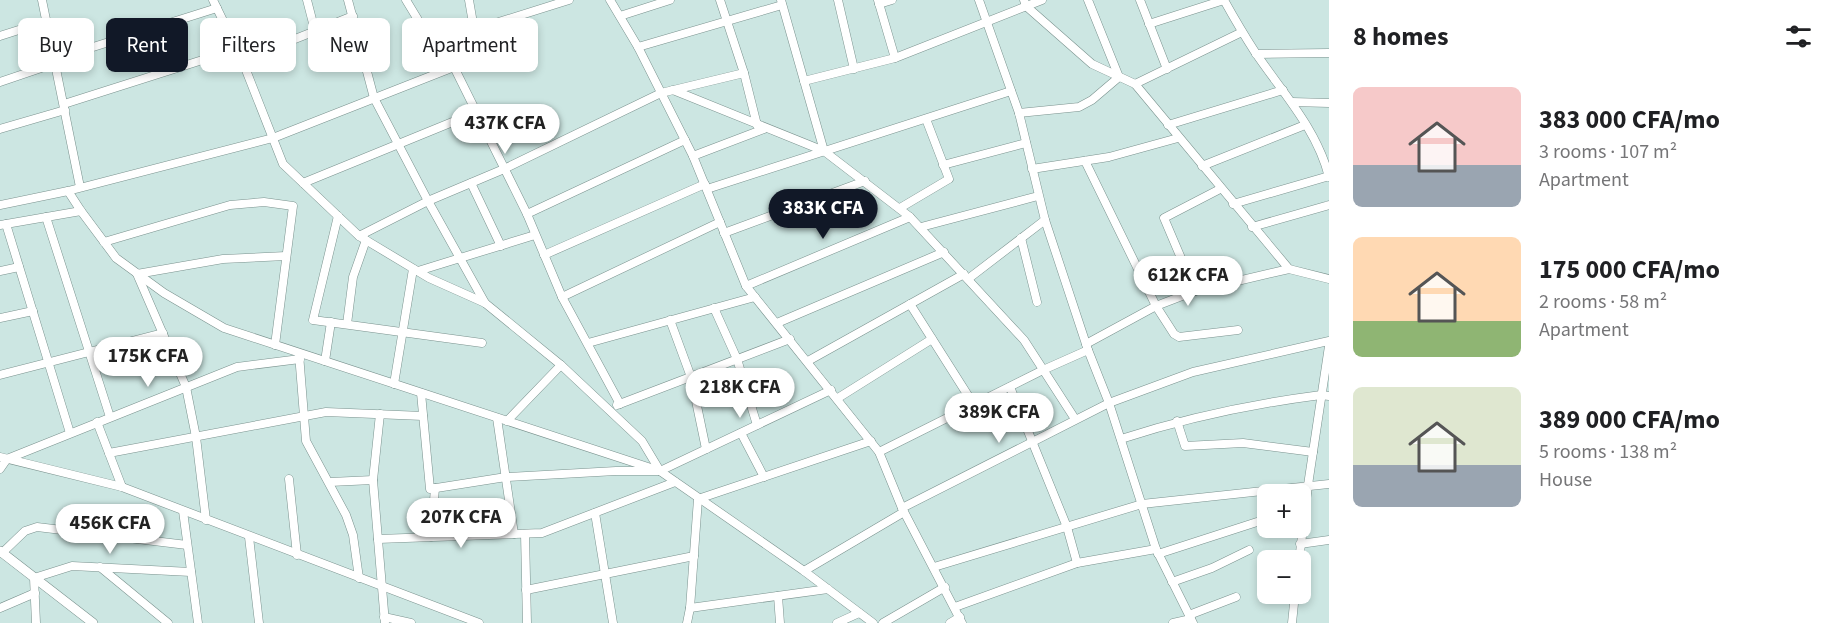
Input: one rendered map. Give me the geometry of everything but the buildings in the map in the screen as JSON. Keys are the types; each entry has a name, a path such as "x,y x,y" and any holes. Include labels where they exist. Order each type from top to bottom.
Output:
{"street":[{"path":"42,0 47,18"},
{"path":"308,0 312,18"},
{"path":"348,0 374,98 485,303"},
{"path":"406,0 417,18"},
{"path":"469,0 472,18"},
{"path":"510,18 568,0"},
{"path":"610,0 638,47 693,156 746,286 879,452 903,510 956,607 961,620 950,623"},
{"path":"620,16 670,0"},
{"path":"720,0 760,127"},
{"path":"837,0 854,69"},
{"path":"892,0 878,2 895,58"},
{"path":"979,0 1019,113 1045,220 1087,347 1109,403 1157,552 1191,619"},
{"path":"804,81 895,58 1025,3 1042,0"},
{"path":"1088,0 1119,77"},
{"path":"1140,0 1167,69"},
{"path":"1149,24 1224,0 1256,54 1292,102 1321,153 1329,175 1233,204"},
{"path":"638,47 781,2 825,151"},
{"path":"1025,3 1092,64 1135,84 1220,189 1289,269"},
{"path":"94,47 215,4 222,18"},
{"path":"348,18 353,16"},
{"path":"0,36 18,30"},
{"path":"1135,84 1242,32"},
{"path":"1256,54 1329,53"},
{"path":"0,129 200,61"},
{"path":"0,82 26,72"},
{"path":"57,72 80,187"},
{"path":"247,72 283,165 359,236 415,270 485,303 561,365 608,408 642,441 660,471"},
{"path":"0,205 273,138 441,72"},
{"path":"457,72 527,214 562,297 620,404"},
{"path":"359,236 428,201 504,169 662,93 744,73"},
{"path":"1019,113 1079,107 1092,100 1119,77"},
{"path":"673,90 760,127 825,151 900,208 921,227 1024,340 1075,420"},
{"path":"1168,125 1283,90"},
{"path":"544,255 706,187 1011,91"},
{"path":"1292,102 1329,102"},
{"path":"303,183 477,112"},
{"path":"900,208 948,179 926,119"},
{"path":"1202,166 1305,124"},
{"path":"693,156 760,127"},
{"path":"1032,169 1109,157 1178,138"},
{"path":"527,214 685,140"},
{"path":"943,165 1026,143"},
{"path":"1085,161 1156,306 1174,334 1179,337 1238,330"},
{"path":"724,233 865,181"},
{"path":"471,183 501,246"},
{"path":"1195,291 1164,218 1220,189"},
{"path":"68,190 116,258 164,294 224,328 275,345 299,356 325,361 660,471 804,571 873,623"},
{"path":"921,227 1038,196"},
{"path":"104,242 230,205 264,202 293,206 275,345"},
{"path":"1252,227 1329,205"},
{"path":"70,433 19,267 3,225 81,211"},
{"path":"338,216 313,320 482,343"},
{"path":"746,286 910,217"},
{"path":"46,218 110,417"},
{"path":"808,361 910,304 966,277 1045,220"},
{"path":"562,297 720,222"},
{"path":"415,270 536,235"},
{"path":"1021,238 1037,302"},
{"path":"347,324 353,277 366,240"},
{"path":"777,324 944,252"},
{"path":"137,274 223,259 286,256"},
{"path":"0,271 19,267"},
{"path":"879,452 1087,347 1156,306 1195,291 1289,269 1329,279"},
{"path":"394,384 415,270"},
{"path":"137,274 186,387 196,436 206,520"},
{"path":"588,343 755,297"},
{"path":"910,304 974,405"},
{"path":"714,308 737,359 757,426"},
{"path":"0,318 33,311"},
{"path":"670,320 691,377 706,449"},
{"path":"325,361 331,322"},
{"path":"0,375 163,333"},
{"path":"608,408 789,339"},
{"path":"838,398 932,339"},
{"path":"804,571 903,510 1109,403 1193,372 1329,341"},
{"path":"1308,484 1325,396 1329,346"},
{"path":"3,458 237,367 299,356"},
{"path":"299,356 306,441 346,515 353,535 359,578"},
{"path":"507,421 561,365"},
{"path":"1010,387 1067,527 1077,563"},
{"path":"421,393 430,489 506,477 660,471 831,390"},
{"path":"1121,439 1177,421 1265,402 1325,396"},
{"path":"109,453 326,412 423,416"},
{"path":"380,414 373,480 385,620 411,623"},
{"path":"497,418 514,534"},
{"path":"1177,421 1185,446 1243,443 1313,452"},
{"path":"97,422 122,487"},
{"path":"741,433 764,477"},
{"path":"698,499 871,441"},
{"path":"0,469 3,458"},
{"path":"3,458 122,487 479,623"},
{"path":"289,479 297,555"},
{"path":"330,482 373,480"},
{"path":"378,539 542,533 675,482"},
{"path":"1311,485 1329,484"},
{"path":"431,537 435,488"},
{"path":"934,567 1142,504 1257,491"},
{"path":"687,623 698,499"},
{"path":"183,511 198,623"},
{"path":"595,513 614,623"},
{"path":"956,607 1077,563 1157,552 1257,522"},
{"path":"93,623 1,552 26,531 37,526 187,545"},
{"path":"525,534 527,623"},
{"path":"249,537 259,623"},
{"path":"1300,538 1300,550"},
{"path":"1300,544 1329,540"},
{"path":"1172,582 1212,568 1249,550"},
{"path":"526,590 694,556"},
{"path":"34,578 72,566 191,572"},
{"path":"100,567 168,623"},
{"path":"34,578 36,623"},
{"path":"883,623 945,588"},
{"path":"690,608 828,589"},
{"path":"0,608 35,592"},
{"path":"778,596 780,623"},
{"path":"1173,623 1191,619 1236,597"},
{"path":"1292,623 1294,604"},
{"path":"837,623 859,613"}]}
